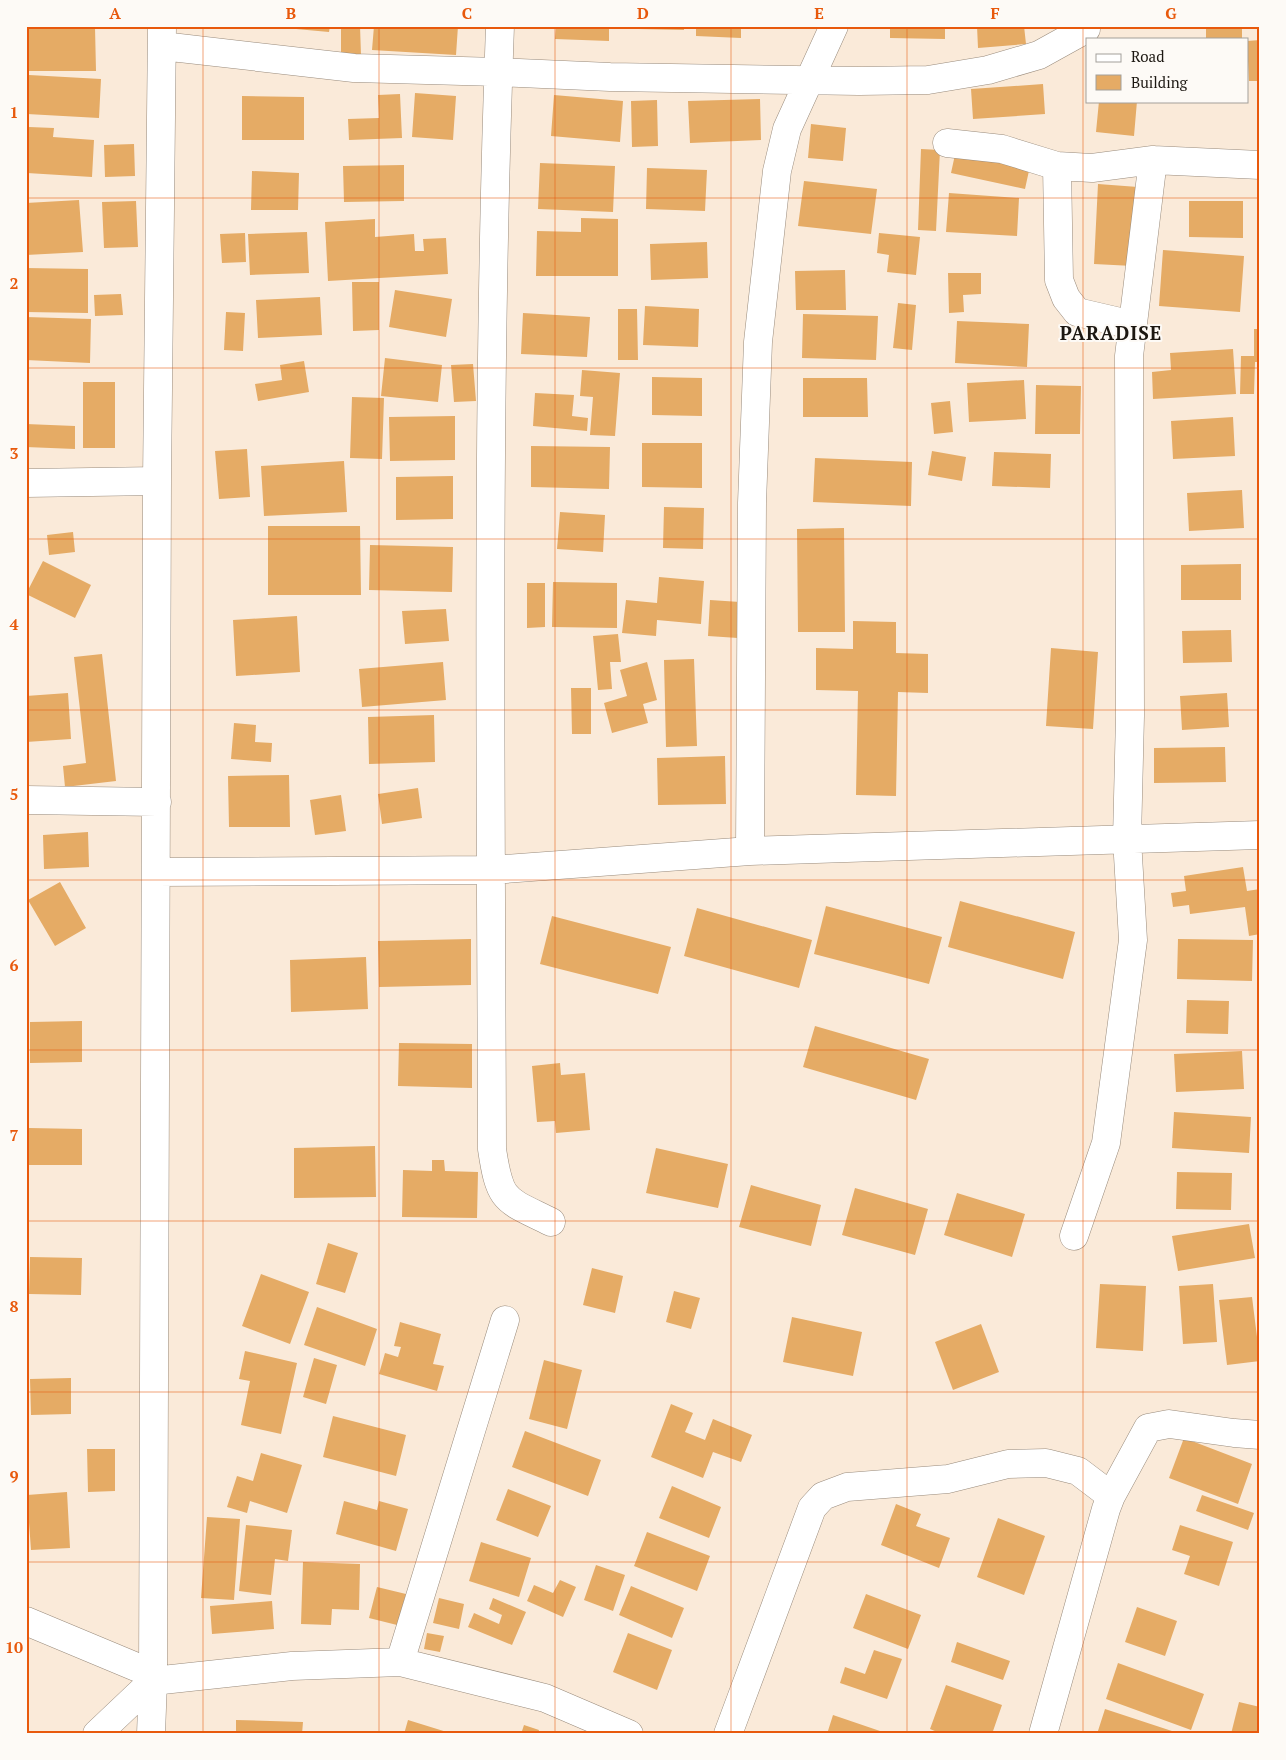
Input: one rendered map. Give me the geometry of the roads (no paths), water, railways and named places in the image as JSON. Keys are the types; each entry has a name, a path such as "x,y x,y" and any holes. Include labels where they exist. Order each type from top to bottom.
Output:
{"street":[{"path":"500,26 490,482 492,1149 496,1178 502,1193 512,1202 551,1222"},
{"path":"750,851 752,503 758,342 777,171 788,129 834,26"},
{"path":"151,1734 153,1678 157,481 162,36 354,68 808,82 928,80 988,70 1039,55 1069,40 1086,29 1086,26"},
{"path":"947,142 1002,149 1058,166 1092,168 1153,160 1260,165"},
{"path":"1074,1236 1106,1143 1133,940 1127,839 1130,716 1129,356 1153,160"},
{"path":"1058,166 1059,280 1066,298 1077,312 1133,325"},
{"path":"26,483 157,481"},
{"path":"26,800 157,802"},
{"path":"156,872 491,870 750,851 1260,835"},
{"path":"400,1662 505,1320"},
{"path":"1043,1734 1111,1496 1148,1428 1169,1424 1260,1435"},
{"path":"728,1734 812,1508 823,1496 847,1487 948,1479 1008,1464 1046,1463 1078,1470 1111,1496"},
{"path":"26,1621 153,1678 292,1666 400,1662 546,1698 629,1734"},
{"path":"97,1734 153,1678"}],"district":[{"name":"PARADISE","path":"1111,332"}]}
